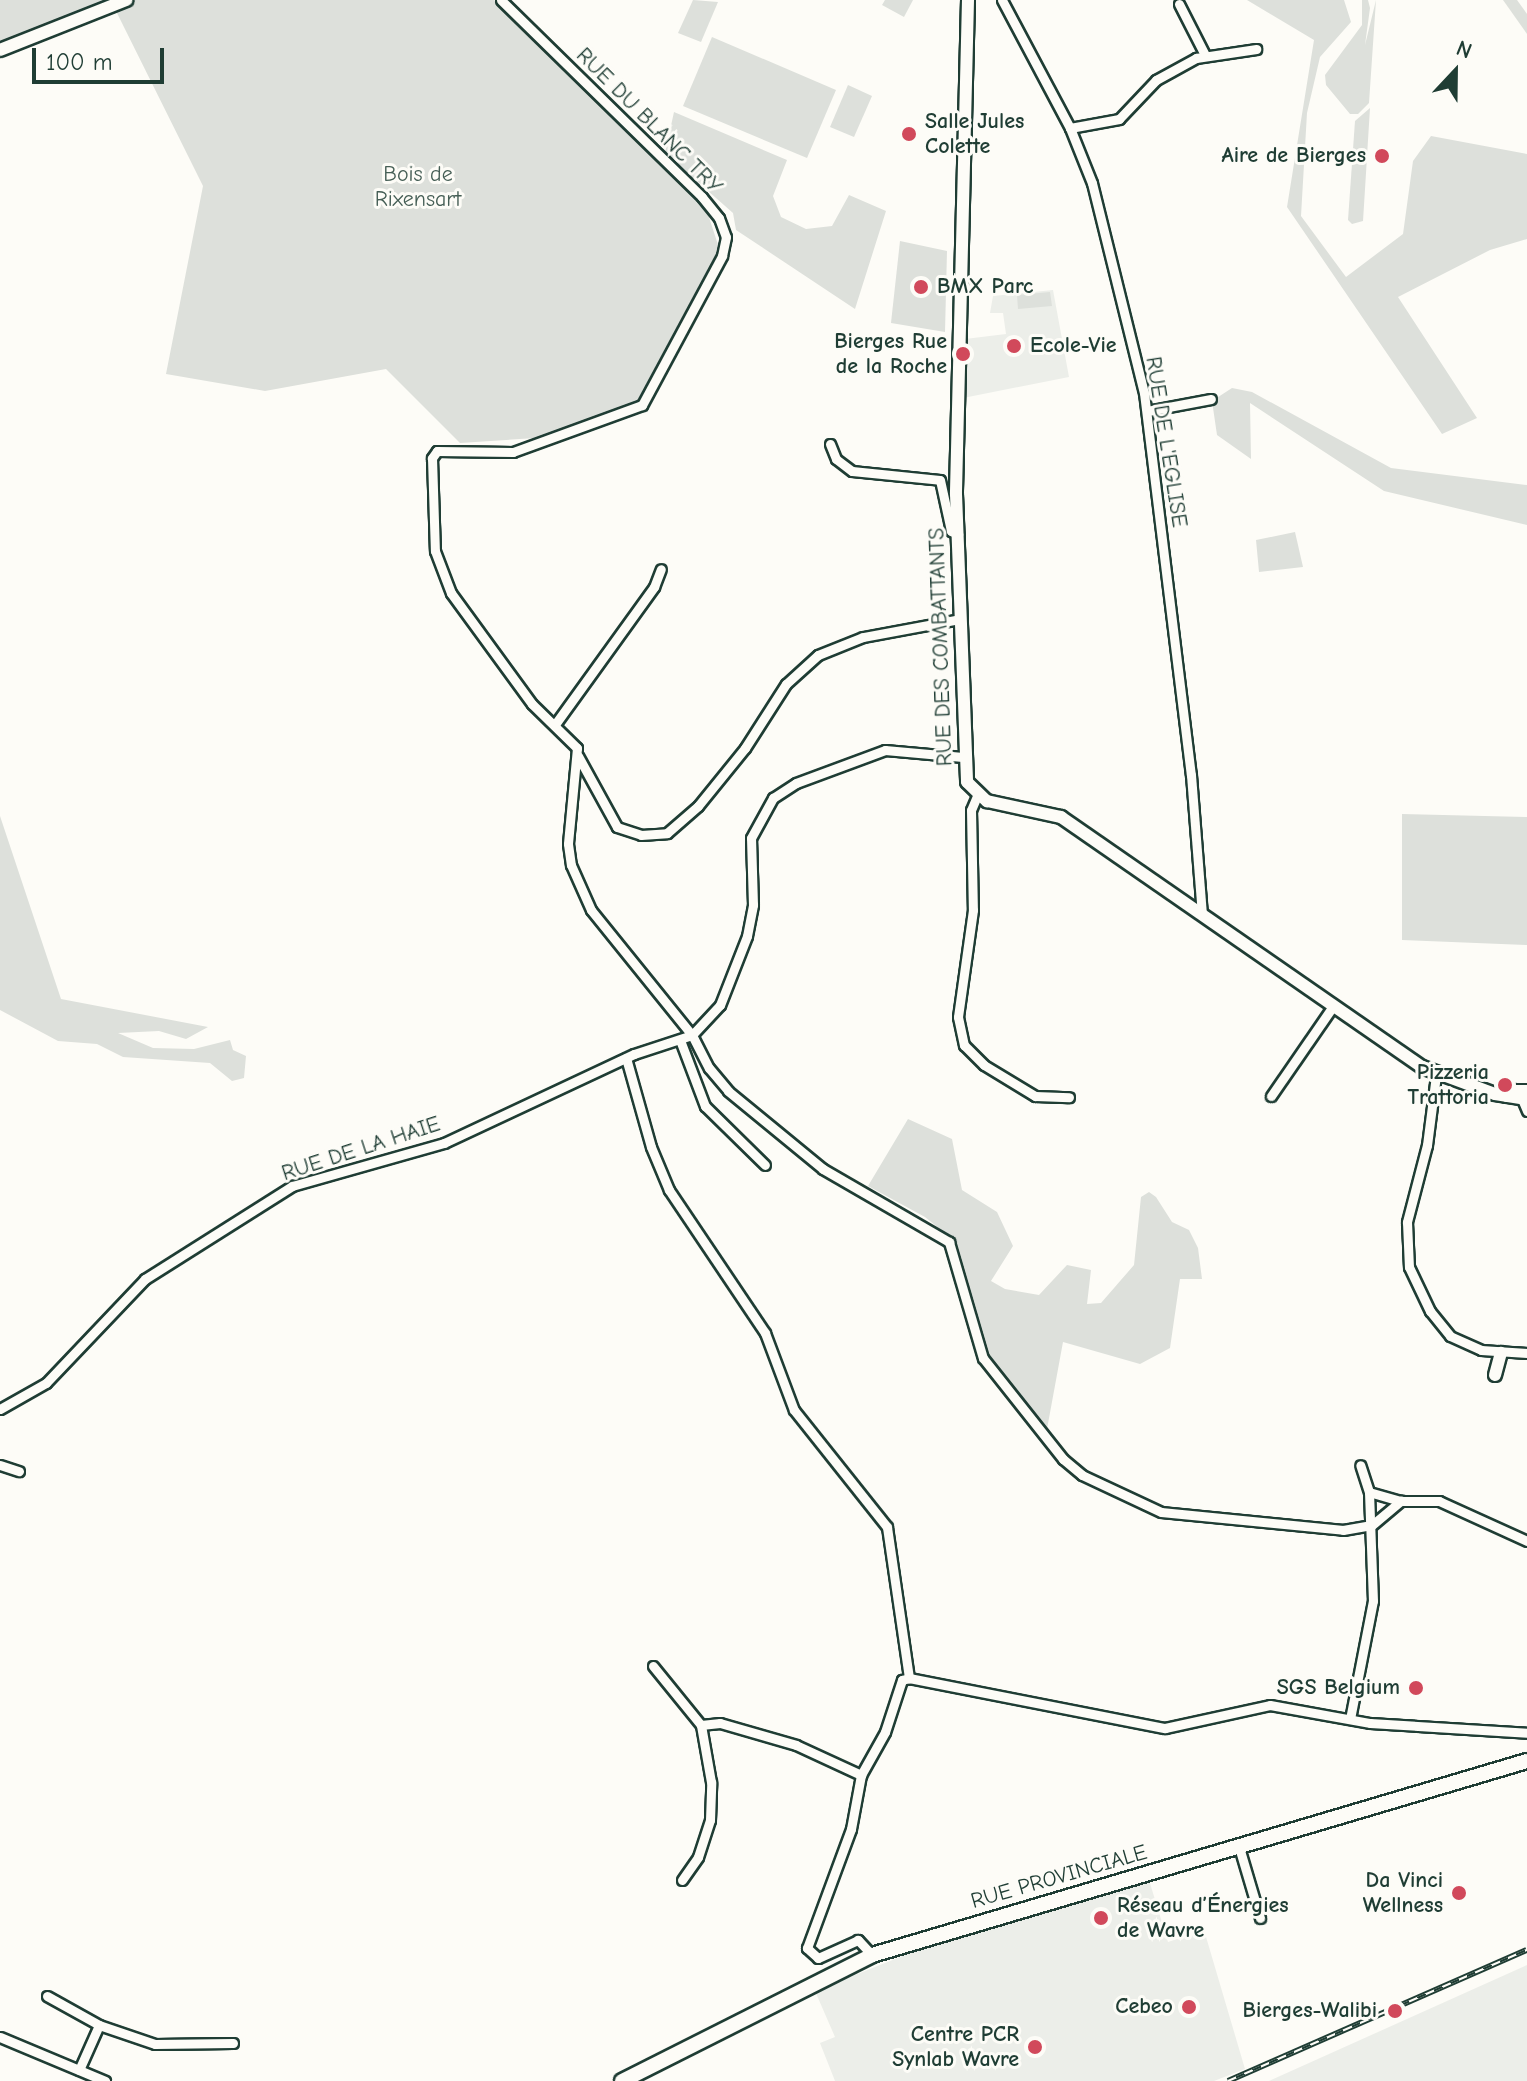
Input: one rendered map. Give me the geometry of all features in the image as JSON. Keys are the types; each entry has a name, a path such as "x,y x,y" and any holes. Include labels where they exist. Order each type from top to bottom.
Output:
{"main road":[{"name":"RUE PROVINCIALE","path":"622,2081 872,1955 1527,1761"}],"street":[{"path":"0,50 126,0"},
{"name":"RUE DU BLANC TRY","path":"501,0 702,197 719,218 726,237 722,256 644,404 513,452 433,454 433,541 445,581 525,694 556,723"},
{"name":"RUE DES COMBATTANTS","path":"968,0 958,534 963,757 965,775 977,796"},
{"name":"RUE DE L'EGLISE","path":"1002,0 1070,128 1092,183 1147,411 1202,914"},
{"path":"1179,4 1205,55"},
{"path":"1070,128 1119,119 1156,80 1205,55 1256,49"},
{"path":"1147,411 1211,399"},
{"path":"830,444 836,459 852,471 940,480 951,531 958,534"},
{"path":"661,569 654,587 556,723 570,737 617,827 641,835 667,833 698,806 745,748 786,684 809,661 863,637 960,619"},
{"path":"692,1035 720,1005 747,936 753,905 749,847 773,798 796,783 885,750 963,757"},
{"path":"578,756 568,844 579,885 591,910 692,1035 719,1082 806,1157 877,1204 949,1242 983,1358 1063,1459 1082,1475 1132,1502 1185,1517 1343,1530 1372,1525 1401,1501"},
{"path":"1069,1097 1035,1096 971,1056 964,1045 958,1017 973,910 971,810 977,796 1061,817 1436,1075 1506,1097 1526,1100"},
{"path":"1271,1096 1333,1006"},
{"name":"RUE DE LA HAIE","path":"0,1409 46,1383 145,1279 281,1192 444,1143 626,1058 692,1035"},
{"path":"680,1040 705,1106 765,1165"},
{"path":"626,1058 651,1147 669,1190 765,1333 794,1410 887,1527 909,1678"},
{"path":"1436,1075 1432,1118 1407,1222 1409,1267 1430,1311 1450,1336 1501,1353 1527,1353"},
{"path":"1495,1375 1501,1353"},
{"path":"0,1465 19,1471"},
{"path":"1350,1719 1373,1601 1369,1492 1360,1465"},
{"path":"1369,1492 1401,1501 1455,1506 1527,1541"},
{"path":"653,1666 701,1725 711,1782 710,1820 698,1857 682,1880"},
{"path":"872,1955 858,1940 818,1958 807,1948 851,1829 861,1775 885,1732 902,1680 909,1678 1165,1728 1270,1705 1350,1719 1527,1733"},
{"path":"701,1725 720,1723 796,1745 861,1775"},
{"path":"1239,1847 1260,1918"},
{"path":"47,1996 99,2025 155,2044 233,2043"},
{"path":"79,2070 99,2025"},
{"path":"0,2037 105,2081"}],"shaded area":[{"name":"Ecole-Vie","path":"1053,290 1069,377 963,398 965,339 1006,334 1003,313 990,313 993,296"},
{"path":"1149,1880 1168,1942 1204,1930 1245,2069 1214,2081 835,2081 820,2043 835,2037 815,1991 930,1945"},
{"path":"1527,1965 1527,2081 1269,2081"}],"green space":[{"name":"Bois de Rixensart","path":"0,0 494,0 706,208 721,254 638,409 536,438 460,443 386,369 265,391 166,374 203,186 111,1 0,42"},
{"path":"693,0 718,2 701,42 678,33"},
{"path":"885,0 913,0 904,17 882,5"},
{"path":"1247,0 1344,0 1351,22 1320,57 1307,113 1301,216 1346,277 1403,234 1413,161 1431,136 1527,154 1527,239 1490,250 1398,297 1477,418 1442,434 1287,207 1314,40"},
{"path":"1362,0 1368,0 1370,8 1365,45 1376,0 1369,103 1358,114 1350,114 1326,85 1325,75 1362,25"},
{"path":"1503,0 1517,0 1527,14 1527,34"},
{"path":"712,37 836,90 807,158 683,106"},
{"path":"848,85 872,96 854,137 830,127"},
{"path":"1370,108 1363,221 1352,224 1348,220 1355,121"},
{"path":"674,112 787,160 773,196 781,217 806,229 832,226 849,195 886,211 855,309 736,230 733,213 665,153"},
{"name":"BMX Parc","path":"900,241 947,251 945,332 891,323"},
{"path":"1050,292 1052,306 1018,309 1017,295"},
{"path":"1232,388 1252,392 1391,468 1527,485 1527,525 1384,491 1250,403 1251,459 1217,435 1212,401"},
{"path":"1295,532 1303,567 1259,572 1256,540"},
{"path":"1402,814 1527,817 1527,945 1402,940"},
{"path":"0,816 61,999 208,1027 186,1039 159,1031 118,1033 153,1048 194,1049 230,1040 233,1050 246,1056 244,1078 232,1081 210,1063 123,1057 97,1044 58,1041 0,1010"},
{"path":"908,1119 952,1139 962,1190 997,1212 1013,1246 991,1281 1005,1289 1039,1295 1067,1265 1091,1270 1087,1304 1101,1303 1134,1265 1141,1197 1149,1192 1156,1197 1172,1222 1189,1230 1198,1248 1202,1279 1180,1279 1170,1348 1140,1364 1063,1342 1047,1429 1009,1394 986,1362 951,1238 925,1217 868,1186"}],"railway":[{"path":"1228,2081 1527,1950"}],"place":[{"name":"Salle Jules Colette","path":"909,134"},
{"name":"Aire de Bierges","path":"1382,156"},
{"name":"BMX Parc","path":"921,287"},
{"name":"Ecole-Vie","path":"1014,346"},
{"name":"Bierges Rue de la Roche","path":"963,354"},
{"name":"Pizzeria Trattoria","path":"1505,1085"},
{"name":"SGS Belgium","path":"1416,1688"},
{"name":"Da Vinci Wellness","path":"1459,1893"},
{"name":"Réseau d’Énergies de Wavre","path":"1101,1918"},
{"name":"Cebeo","path":"1189,2007"},
{"name":"Bierges-Walibi","path":"1395,2011"},
{"name":"Centre PCR Synlab Wavre","path":"1035,2047"}]}
